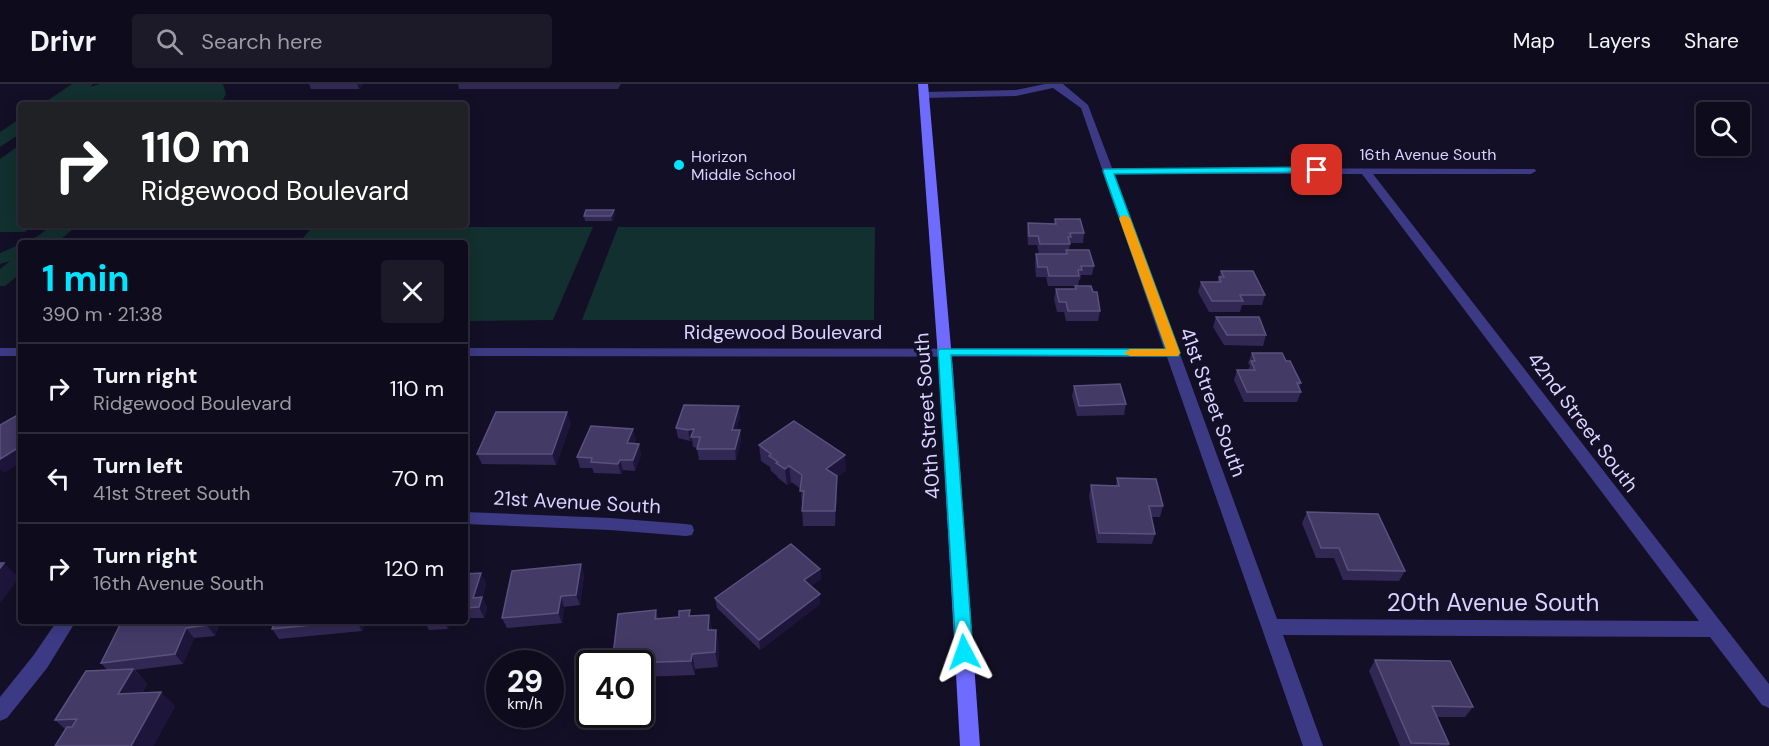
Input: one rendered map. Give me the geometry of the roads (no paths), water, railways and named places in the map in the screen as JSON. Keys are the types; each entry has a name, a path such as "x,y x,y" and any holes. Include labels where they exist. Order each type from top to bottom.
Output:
{"street":[{"path":"923,89 1016,93 1057,85"},
{"name":"41st Street South","path":"1057,85 1085,107 1313,746"},
{"name":"40th Street South","path":"923,89 944,351 970,746"},
{"name":"42nd Street South","path":"1364,170 1769,699"},
{"name":"16th Avenue South","path":"1108,171 1531,171"},
{"path":"0,352 18,352"},
{"name":"Ridgewood Boulevard","path":"468,352 1173,353"},
{"name":"21st Avenue South","path":"468,518 610,524 686,530"},
{"path":"0,712 40,662 65,624"},
{"name":"20th Avenue South","path":"1271,627 1715,629"}],"place":[{"name":"Horizon Middle School","path":"679,165"}]}
